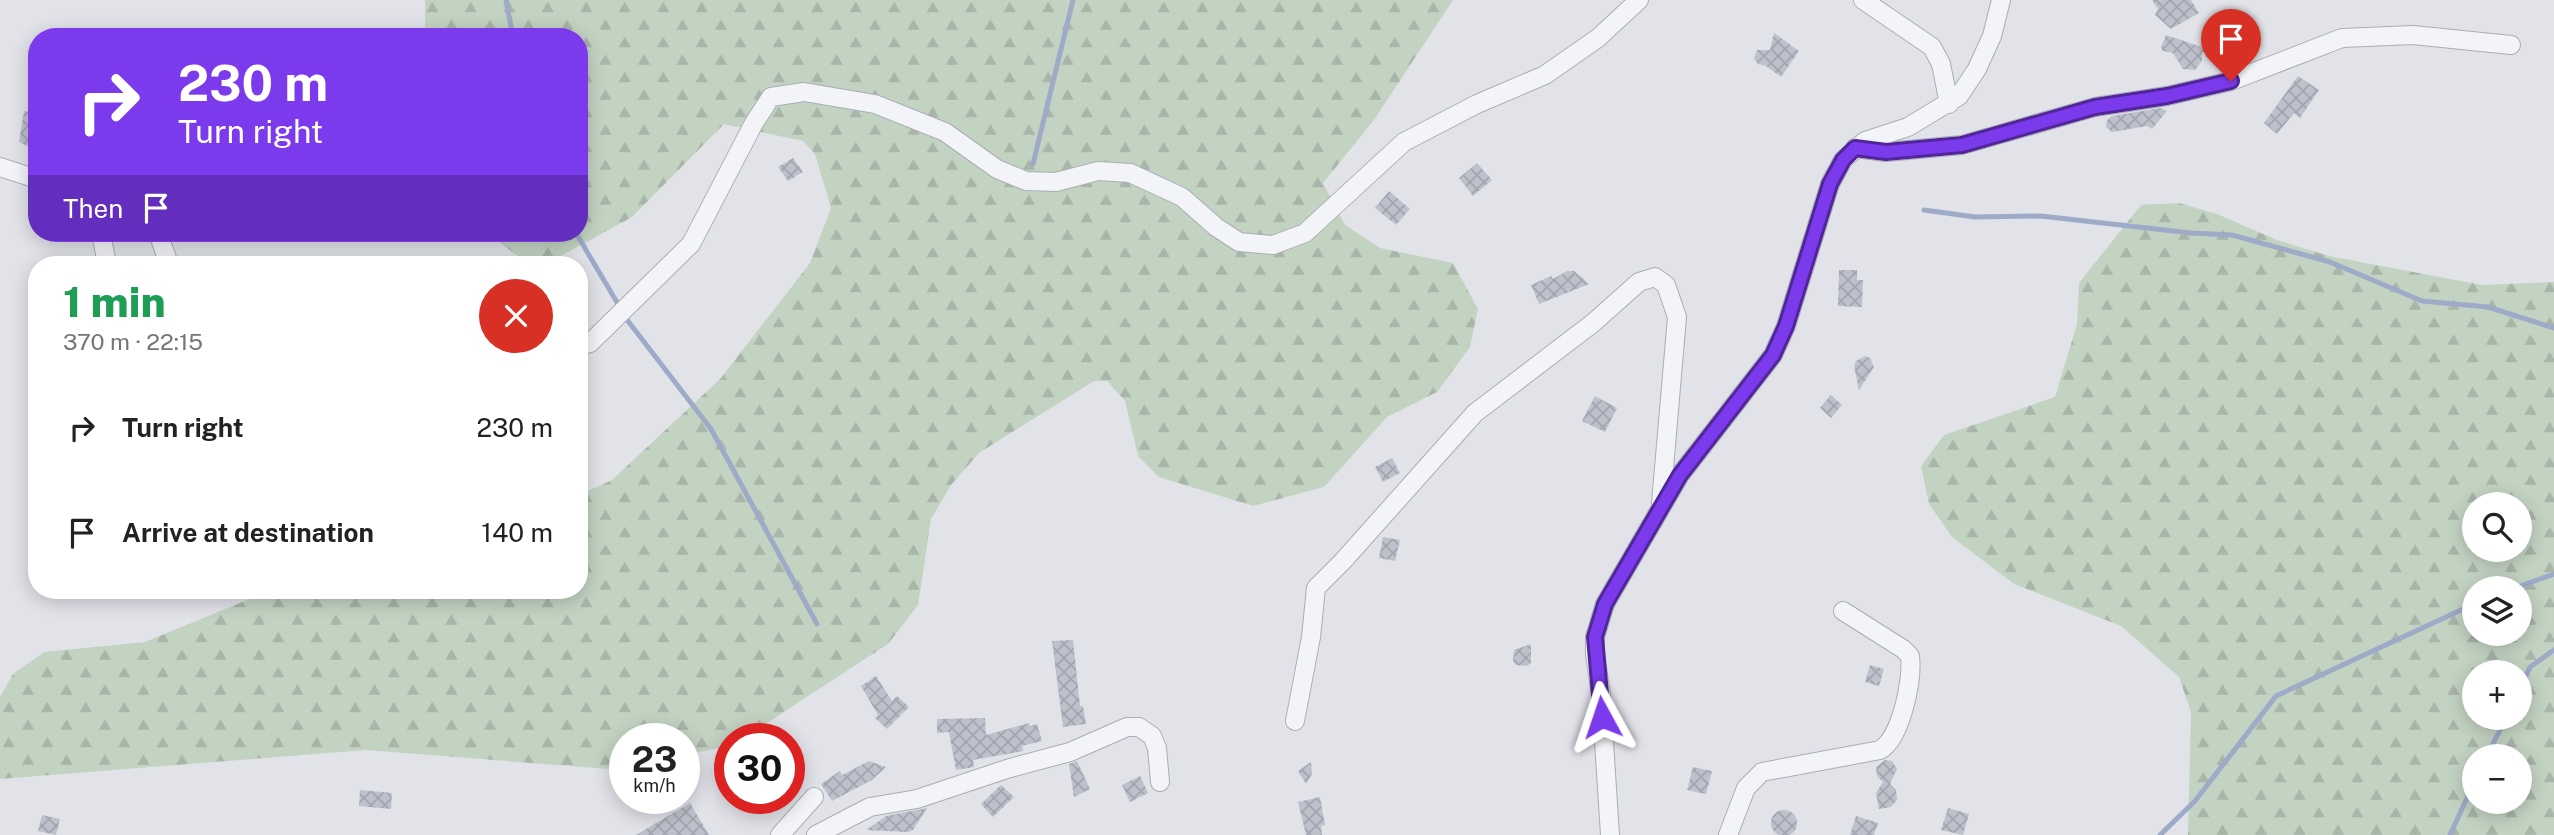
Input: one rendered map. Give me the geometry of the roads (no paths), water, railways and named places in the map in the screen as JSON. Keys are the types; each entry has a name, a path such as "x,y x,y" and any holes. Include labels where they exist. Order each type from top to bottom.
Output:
{"street":[{"path":"588,344 691,244 754,123 771,97 804,92 875,104 945,132 997,169 1026,181 1056,182 1098,172 1130,173 1182,197 1216,227 1239,242 1273,245 1305,233 1404,142 1477,104 1545,75 1598,38 1639,0"},
{"path":"1863,0 1932,47 1941,64 1948,104"},
{"path":"1610,835 1595,637 1605,604 1680,475 1773,355 1786,326 1830,184 1843,160 1865,141 1908,127 1948,104 1966,87 1992,36 2001,0"},
{"path":"1855,148 1886,152 1962,145 2095,107 2167,96 2231,81 2343,38 2423,36 2511,45"},
{"path":"0,167 28,176"},
{"path":"1295,721 1311,637 1313,596 1320,580 1343,561 1475,413 1593,323 1639,282 1655,277 1666,285 1677,317 1660,507"},
{"path":"1728,835 1746,788 1762,772 1880,750 1893,741 1906,693 1910,656 1843,611"},
{"path":"816,835 870,807 917,799 985,775 1070,752 1127,727 1139,727 1152,736 1157,748 1160,782"},
{"path":"780,835 814,797"}],"waterway":[{"path":"506,0 511,28"},
{"path":"1033,164 1073,0"},
{"path":"1924,210 1975,217 2041,216 2232,235 2330,262 2422,301 2488,307 2554,328"},
{"path":"581,242 628,321 711,429 817,624"},
{"path":"2532,582 2554,574"},
{"path":"2160,835 2195,801 2276,696 2462,610"},
{"path":"2532,666 2554,650"},
{"path":"2493,744 2500,730"},
{"path":"2450,835 2462,809"}]}
